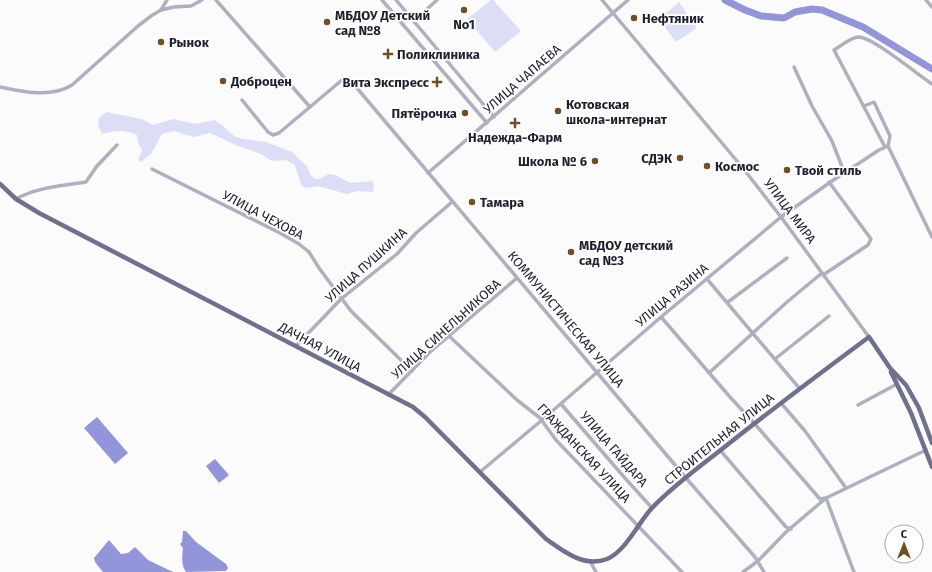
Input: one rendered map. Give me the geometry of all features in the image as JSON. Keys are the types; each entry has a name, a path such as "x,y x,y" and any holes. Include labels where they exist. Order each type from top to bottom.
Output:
{"main road":[{"name":"ДАЧНАЯ УЛИЦА","path":"0,184 16,199 39,213 413,407 425,417 546,539 568,554 579,559 590,561"},
{"name":"УЛИЦА МИРА","path":"868,337 890,368 906,385 919,408 932,443"},
{"name":"СТРОИТЕЛЬНАЯ УЛИЦА","path":"590,561 607,559 620,551 652,508 686,478 754,423 868,337"},
{"path":"890,368 932,467"}],"street":[{"path":"161,10 167,0"},
{"path":"0,87 42,92 64,90 72,85 138,26 161,10 174,7 191,6 202,0"},
{"path":"216,0 310,107 278,133 273,135 268,132 242,100"},
{"path":"382,0 487,123"},
{"path":"396,0 494,117"},
{"path":"414,21 437,0"},
{"name":"УЛИЦА МИРА","path":"602,0 742,167 781,217 868,337"},
{"name":"УЛИЦА ЧАПАЕВА","path":"428,173 628,0"},
{"path":"926,0 932,7"},
{"path":"932,84 918,75 902,61 859,37 850,40 834,50 886,146 932,237"},
{"path":"794,67 812,106 832,141 844,172"},
{"name":"КОММУНИСТИЧЕСКАЯ УЛИЦА","path":"310,107 342,80 351,81 686,478 758,561 764,572"},
{"path":"864,106 874,102 890,136 886,146"},
{"path":"16,199 26,193 37,190 86,182 117,145"},
{"name":"УЛИЦА РАЗИНА","path":"480,472 661,317 781,217 829,182 886,146"},
{"name":"УЛИЦА ЧЕХОВА","path":"152,169 299,244 309,252 351,311 412,371"},
{"path":"709,373 787,302 823,274 868,245 871,239 829,182"},
{"name":"УЛИЦА ПУШКИНА","path":"296,346 341,299 397,254 416,233 452,202"},
{"path":"728,302 787,258"},
{"name":"УЛИЦА СИНЕЛЬНИКОВА","path":"388,395 430,352 517,278"},
{"path":"707,279 800,389"},
{"path":"775,359 829,316"},
{"path":"661,317 820,499 826,498"},
{"name":"ГРАЖДАНСКАЯ УЛИЦА","path":"449,336 517,400 542,420 556,440 682,572"},
{"path":"858,405 897,384"},
{"path":"781,403 805,431 846,488"},
{"name":"УЛИЦА ГАЙДАРА","path":"561,404 652,508"},
{"path":"720,450 786,527 791,529"},
{"path":"743,572 758,561 826,498 926,450"},
{"path":"826,498 854,572"},
{"path":"590,561 596,572"}],"shaded area":[{"path":"493,0 521,31 495,52 467,19"},
{"path":"679,2 697,28 676,42 659,19"},
{"path":"106,112 142,119 153,125 173,119 195,124 214,120 221,124 234,136 242,139 266,142 292,152 307,166 310,174 315,179 319,179 329,174 335,175 350,183 372,181 374,185 373,192 357,191 347,194 318,186 306,188 301,185 295,165 286,160 272,161 261,154 210,133 194,137 174,131 162,134 151,154 141,162 138,160 142,150 138,143 137,135 120,131 102,134 98,126 99,118"}],"water":[{"path":"97,417 128,453 115,464 84,428"},
{"path":"215,459 229,475 219,483 206,466"},
{"path":"183,531 186,531 196,542 226,564 228,568 226,571 186,572 182,557 183,548 180,544 182,542"},
{"path":"109,540 121,554 128,553 135,547 148,560 173,572 103,572 95,562 94,558"}],"waterway":[{"path":"725,0 761,16 784,18 795,12 812,9 822,10 863,27 932,69"}],"place":[{"name":"No1","path":"464,10"},
{"name":"Нефтяник","path":"634,18"},
{"name":"МБДОУ Детский сад №8","path":"327,22"},
{"name":"Рынок","path":"161,42"},
{"name":"Поликлиника","path":"388,54"},
{"name":"Доброцен","path":"223,81"},
{"name":"Вита Экспресс","path":"437,82"},
{"name":"Котовская школа-интернат","path":"558,111"},
{"name":"Пятёрочка","path":"465,113"},
{"name":"Надежда-Фарм","path":"515,123"},
{"name":"СДЭК","path":"680,158"},
{"name":"Школа № 6","path":"595,161"},
{"name":"Космос","path":"707,166"},
{"name":"Твой стиль","path":"787,170"},
{"name":"Тамара","path":"472,202"},
{"name":"МБДОУ детский сад №3","path":"571,252"}]}
